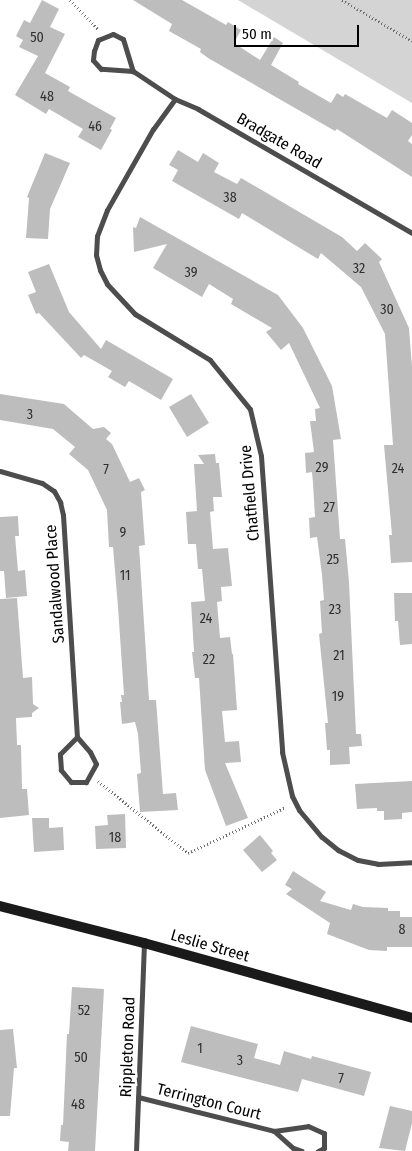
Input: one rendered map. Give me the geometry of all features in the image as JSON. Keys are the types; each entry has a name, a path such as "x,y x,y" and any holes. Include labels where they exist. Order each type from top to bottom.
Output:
{"main road":[{"name":"Leslie Street","path":"0,906 144,943 412,1018"}],"street":[{"path":"113,34 123,39 133,71 101,69 93,60 98,40 113,34"},
{"name":"Bradgate Road","path":"133,71 175,99 198,109 412,233"},
{"name":"Chatfield Drive","path":"175,99 152,129 107,210 97,236 96,254 100,270 107,284 135,314 210,360 250,409 261,456 282,752 296,803 311,826 338,850 358,860 378,864 412,862"},
{"name":"Sandalwood Place","path":"0,471 42,483 54,491 60,502 77,737"},
{"path":"77,737 90,752 96,764 86,782 71,782 61,770 60,754 77,737"},
{"name":"Rippleton Road","path":"136,1151 144,943"},
{"name":"Terrington Court","path":"138,1097 274,1131 308,1126 324,1133 324,1148 318,1151"},
{"name":"Terrington Court","path":"274,1131 293,1148 302,1151"}],"path":[{"path":"70,0 106,37"},
{"path":"342,0 412,41"},
{"path":"90,774 188,853 296,803"}],"shaded area":[{"path":"238,0 412,0 412,103"}],"building":[{"path":"42,0 59,9 50,27 65,34 45,73 70,87 68,91 116,118 101,150 78,137 83,129 49,109 46,114 15,95 38,56 19,47 23,40 16,36 24,20 30,23"},
{"path":"133,0 182,0 226,25 228,22 241,30 234,43 260,60 274,37 283,43 271,65 299,82 298,84 331,103 337,93 343,97 345,94 387,118 392,110 412,123 412,135 408,141 412,144 412,177 337,129 335,131 208,58 200,52 201,49 169,31 172,24"},
{"path":"178,150 198,162 203,153 219,163 214,172 237,184 241,178 342,237 357,251 365,243 382,259 379,262 409,328 412,367 412,562 391,563 389,535 392,535 384,445 393,445 385,334 361,287 321,253 318,259 242,213 239,219 172,181 178,170 169,165"},
{"path":"45,153 70,163 50,209 48,239 26,238 29,198 27,197"},
{"path":"140,217 278,295 303,328 332,386 341,439 333,440 340,539 345,539 349,582 356,734 361,734 362,746 349,747 350,764 330,765 330,750 327,750 325,723 328,723 319,634 322,633 320,601 324,600 317,537 310,538 309,518 315,517 313,483 312,472 306,473 305,453 314,452 310,421 316,421 315,409 320,408 289,343 281,350 266,332 272,328 231,304 233,299 209,284 202,297 153,268 167,244 134,252 133,227 136,228"},
{"path":"49,264 69,312 101,349 106,340 173,379 161,400 129,381 125,387 108,377 112,371 84,355 81,358 39,313 36,314 28,295 36,292 28,272"},
{"path":"0,394 64,404 93,429 104,427 111,433 106,439 112,444 130,482 139,478 145,490 141,492 145,545 139,546 149,700 156,700 163,794 176,793 178,810 140,812 137,774 141,773 138,734 135,722 122,724 120,702 122,702 121,695 124,695 118,607 113,547 109,547 107,510 88,470 69,454 75,447 53,429 0,420"},
{"path":"191,394 209,423 187,437 169,407"},
{"path":"215,454 216,463 219,463 222,497 213,497 214,511 210,512 213,549 228,548 232,586 221,587 222,601 217,602 220,638 230,637 237,710 222,711 225,742 239,741 241,762 225,763 248,818 226,826 205,770 199,678 195,678 192,652 194,652 191,602 205,601 202,569 198,569 196,544 188,544 186,512 197,511 194,464 204,464 198,455"},
{"path":"18,516 19,536 15,536 18,571 25,570 27,596 6,598 4,571 0,571 0,517"},
{"path":"394,593 412,593 412,644 400,645 398,621 395,621"},
{"path":"17,598 23,678 32,677 33,704 39,708 32,713 32,717 16,718 17,745 21,745 22,789 27,789 29,815 0,818 0,599"},
{"path":"412,781 412,812 402,813 402,819 384,820 384,811 377,811 377,808 357,809 355,784"},
{"path":"125,814 126,848 96,849 95,826 108,825 107,815"},
{"path":"32,818 49,818 49,828 63,827 64,850 34,852"},
{"path":"260,835 273,851 271,853 277,860 262,872 243,850"},
{"path":"293,871 326,892 320,901 351,910 353,904 363,907 388,908 388,911 400,911 400,917 412,917 412,947 387,947 387,951 369,950 327,934 330,923 286,894 292,889 285,885"},
{"path":"72,987 104,989 95,1151 68,1151 69,1142 60,1141 61,1125 63,1125 67,1034 69,1034"},
{"path":"191,1026 258,1044 254,1058 280,1065 284,1051 311,1059 312,1056 371,1072 364,1096 302,1079 298,1092 181,1062"},
{"path":"13,1029 17,1068 14,1068 10,1116 0,1116 0,1030"},
{"path":"390,1106 412,1111 412,1123 405,1151 379,1148"}]}
